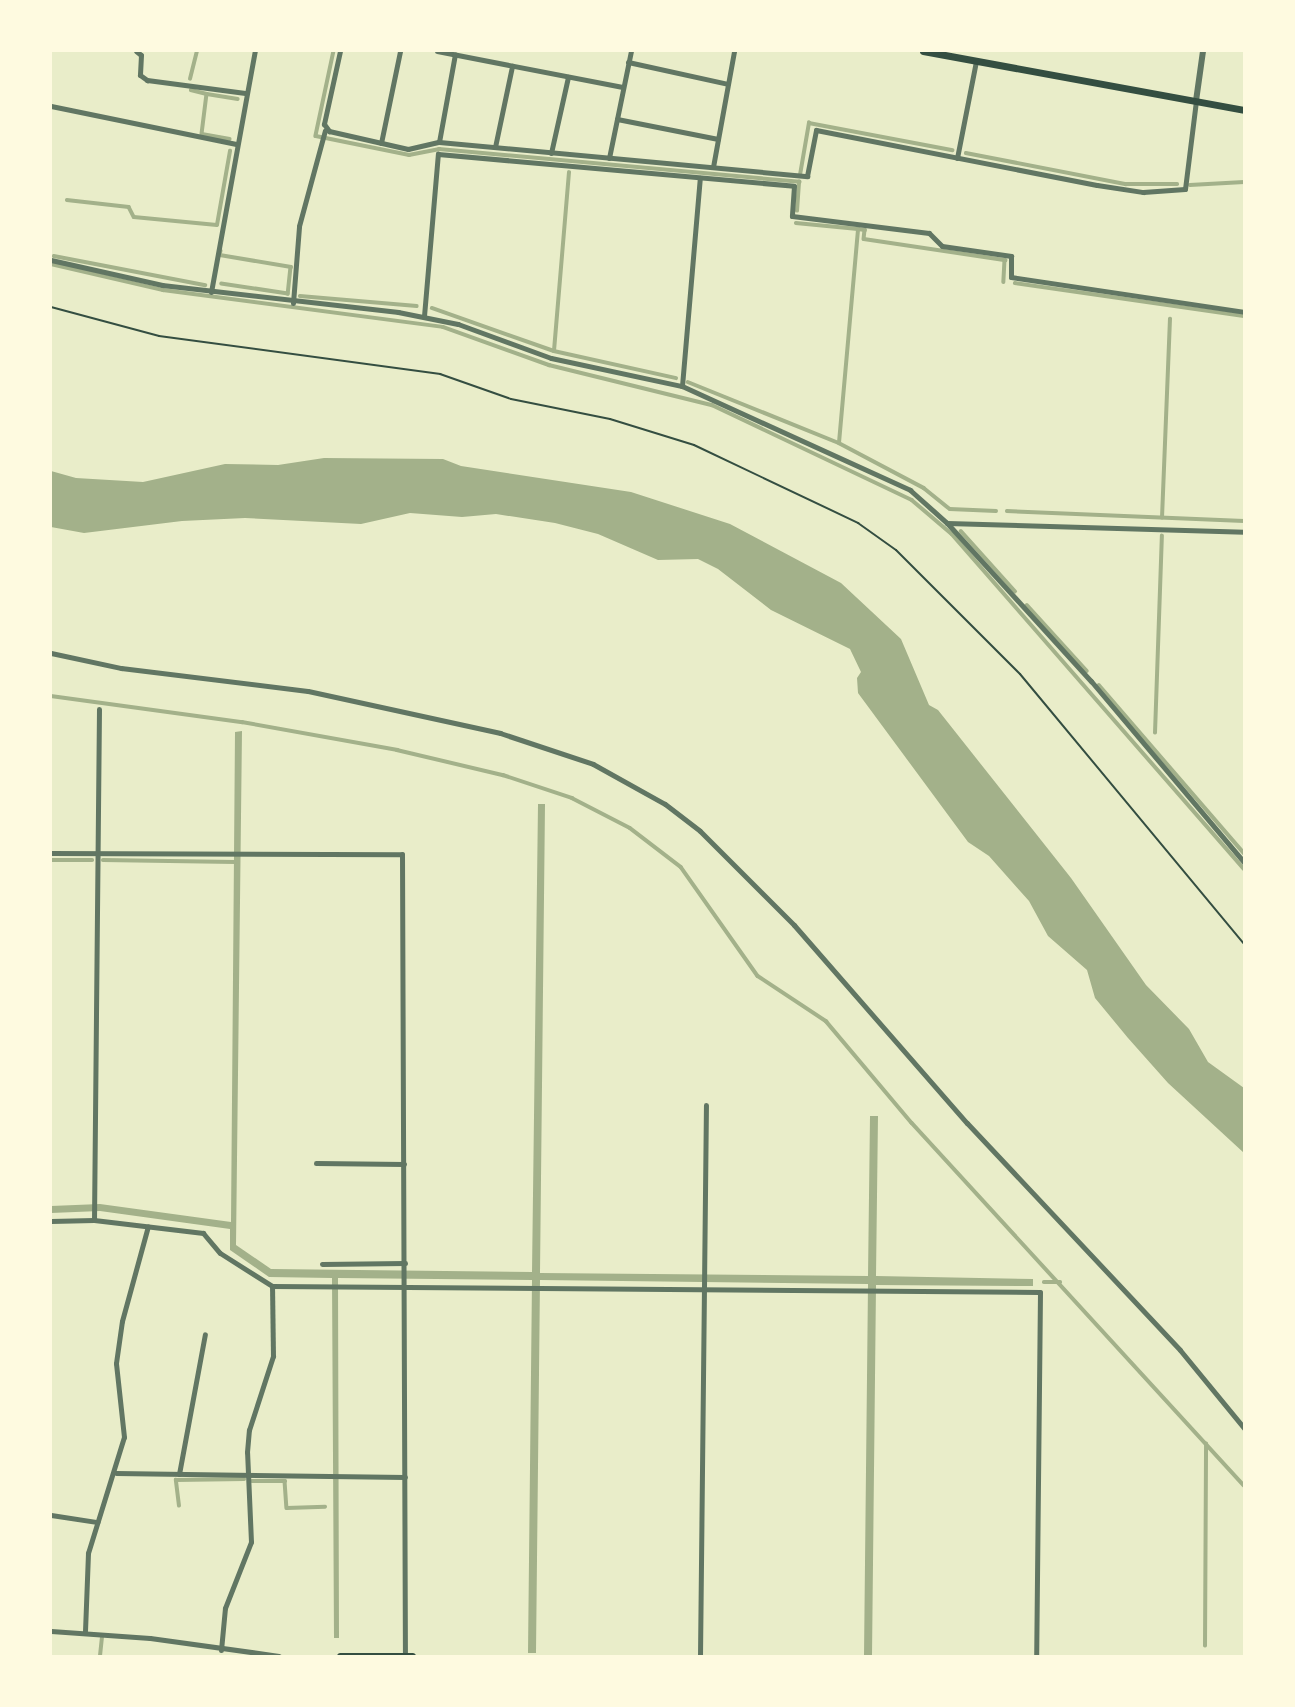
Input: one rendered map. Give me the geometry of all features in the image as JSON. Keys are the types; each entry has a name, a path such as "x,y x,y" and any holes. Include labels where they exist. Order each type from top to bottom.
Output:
{"main road":[{"path":"923,51 1244,110"},
{"path":"340,1656 412,1656"}],"street":[{"path":"136,51 141,55 140,75 147,80 245,93"},
{"path":"211,292 245,93 255,51"},
{"path":"293,303 299,226 325,130 340,51"},
{"path":"381,143 400,51"},
{"path":"437,51 623,87"},
{"path":"608,158 631,51"},
{"path":"713,167 734,51"},
{"path":"325,130 408,149 439,142 807,176 816,130 1143,192 1185,188 1203,51"},
{"path":"439,142 455,54"},
{"path":"957,158 976,61"},
{"path":"628,62 728,84"},
{"path":"495,147 512,66"},
{"path":"551,153 568,77"},
{"path":"51,106 236,144"},
{"path":"617,119 718,139"},
{"path":"424,316 439,154 794,186 792,216 929,233 942,246 1011,256 1011,277 1244,313"},
{"path":"682,386 700,178"},
{"path":"51,260 211,292 424,316 551,358 682,386 911,490 947,523 1091,681 1244,862"},
{"path":"947,523 1244,532"},
{"path":"51,653 121,668 308,691 500,733 593,764 665,804 700,831 794,925 967,1123 1180,1350 1244,1428"},
{"path":"94,1218 99,709"},
{"path":"51,853 402,855 405,1656"},
{"path":"701,1656 706,1105"},
{"path":"316,1163 404,1164"},
{"path":"51,1221 94,1218 203,1233 219,1253 272,1286 405,1284 529,1288 1040,1292 1036,1656"},
{"path":"85,1631 88,1553 116,1473 124,1437 116,1363 148,1226"},
{"path":"322,1264 405,1266"},
{"path":"220,1650 225,1608 251,1542 249,1430 273,1356 272,1286"},
{"path":"179,1474 205,1334"},
{"path":"116,1473 405,1477"},
{"path":"51,1516 97,1522"},
{"path":"51,1631 85,1631 279,1656"}],"path":[{"path":"51,307 159,335 440,374 511,399 610,419 694,445 858,523 896,550 1020,674 1244,944"}],"shaded area":[{"path":"324,458 443,459 461,466 631,492 730,524 841,583 901,639 929,705 938,710 1071,878 1146,985 1189,1029 1208,1062 1244,1088 1244,1153 1168,1083 1128,1038 1095,998 1087,970 1048,936 1029,901 989,856 968,842 858,693 857,678 861,672 850,649 771,610 718,569 698,559 658,560 598,534 555,523 496,514 462,517 410,513 361,524 245,518 182,521 84,533 51,527 51,471 76,478 143,482 225,464 278,465"},
{"path":"242,731 236,1245 271,1269 532,1272 538,804 545,804 540,1273 868,1276 870,1116 878,1116 876,1276 1033,1279 1033,1286 876,1285 872,1656 864,1656 868,1284 540,1280 536,1653 528,1653 532,1280 338,1278 339,1638 334,1638 332,1278 269,1277 230,1250 230,1229 100,1211 51,1213 51,1206 100,1204 231,1222 235,732"}],"waterway":[{"path":"190,79 197,51"},
{"path":"334,51 316,136 409,155 439,149 799,182"},
{"path":"191,90 207,94 202,134 230,139"},
{"path":"207,94 238,99"},
{"path":"800,175 809,123 952,150"},
{"path":"67,200 129,207 134,217 217,225 230,151"},
{"path":"966,153 1126,184 1177,184"},
{"path":"554,351 569,173"},
{"path":"797,211 799,182"},
{"path":"1190,185 1244,182"},
{"path":"796,223 865,230 864,239 1005,260 1004,282"},
{"path":"839,443 858,229"},
{"path":"221,251 220,255 291,267 288,294 222,284"},
{"path":"54,256 205,285"},
{"path":"51,264 163,290 443,327 549,365 712,405 912,500 952,534 1244,869"},
{"path":"1015,283 1244,316"},
{"path":"300,296 417,306"},
{"path":"432,308 554,351 676,378"},
{"path":"1162,518 1170,319"},
{"path":"688,382 839,443 924,488 950,509 996,511"},
{"path":"1007,511 1244,521"},
{"path":"961,531 1015,591"},
{"path":"1155,733 1162,536"},
{"path":"1027,605 1087,671"},
{"path":"1099,685 1244,853"},
{"path":"51,696 242,722 397,750 503,775 572,798 630,828 681,867 758,976 826,1021 912,1123 1244,1485"},
{"path":"51,860 92,860"},
{"path":"103,860 235,862"},
{"path":"1044,1282 1060,1282"},
{"path":"1205,1646 1206,1444"},
{"path":"179,1506 176,1480 244,1479"},
{"path":"252,1481 285,1481 287,1508 325,1507"},
{"path":"100,1656 102,1638"}]}
